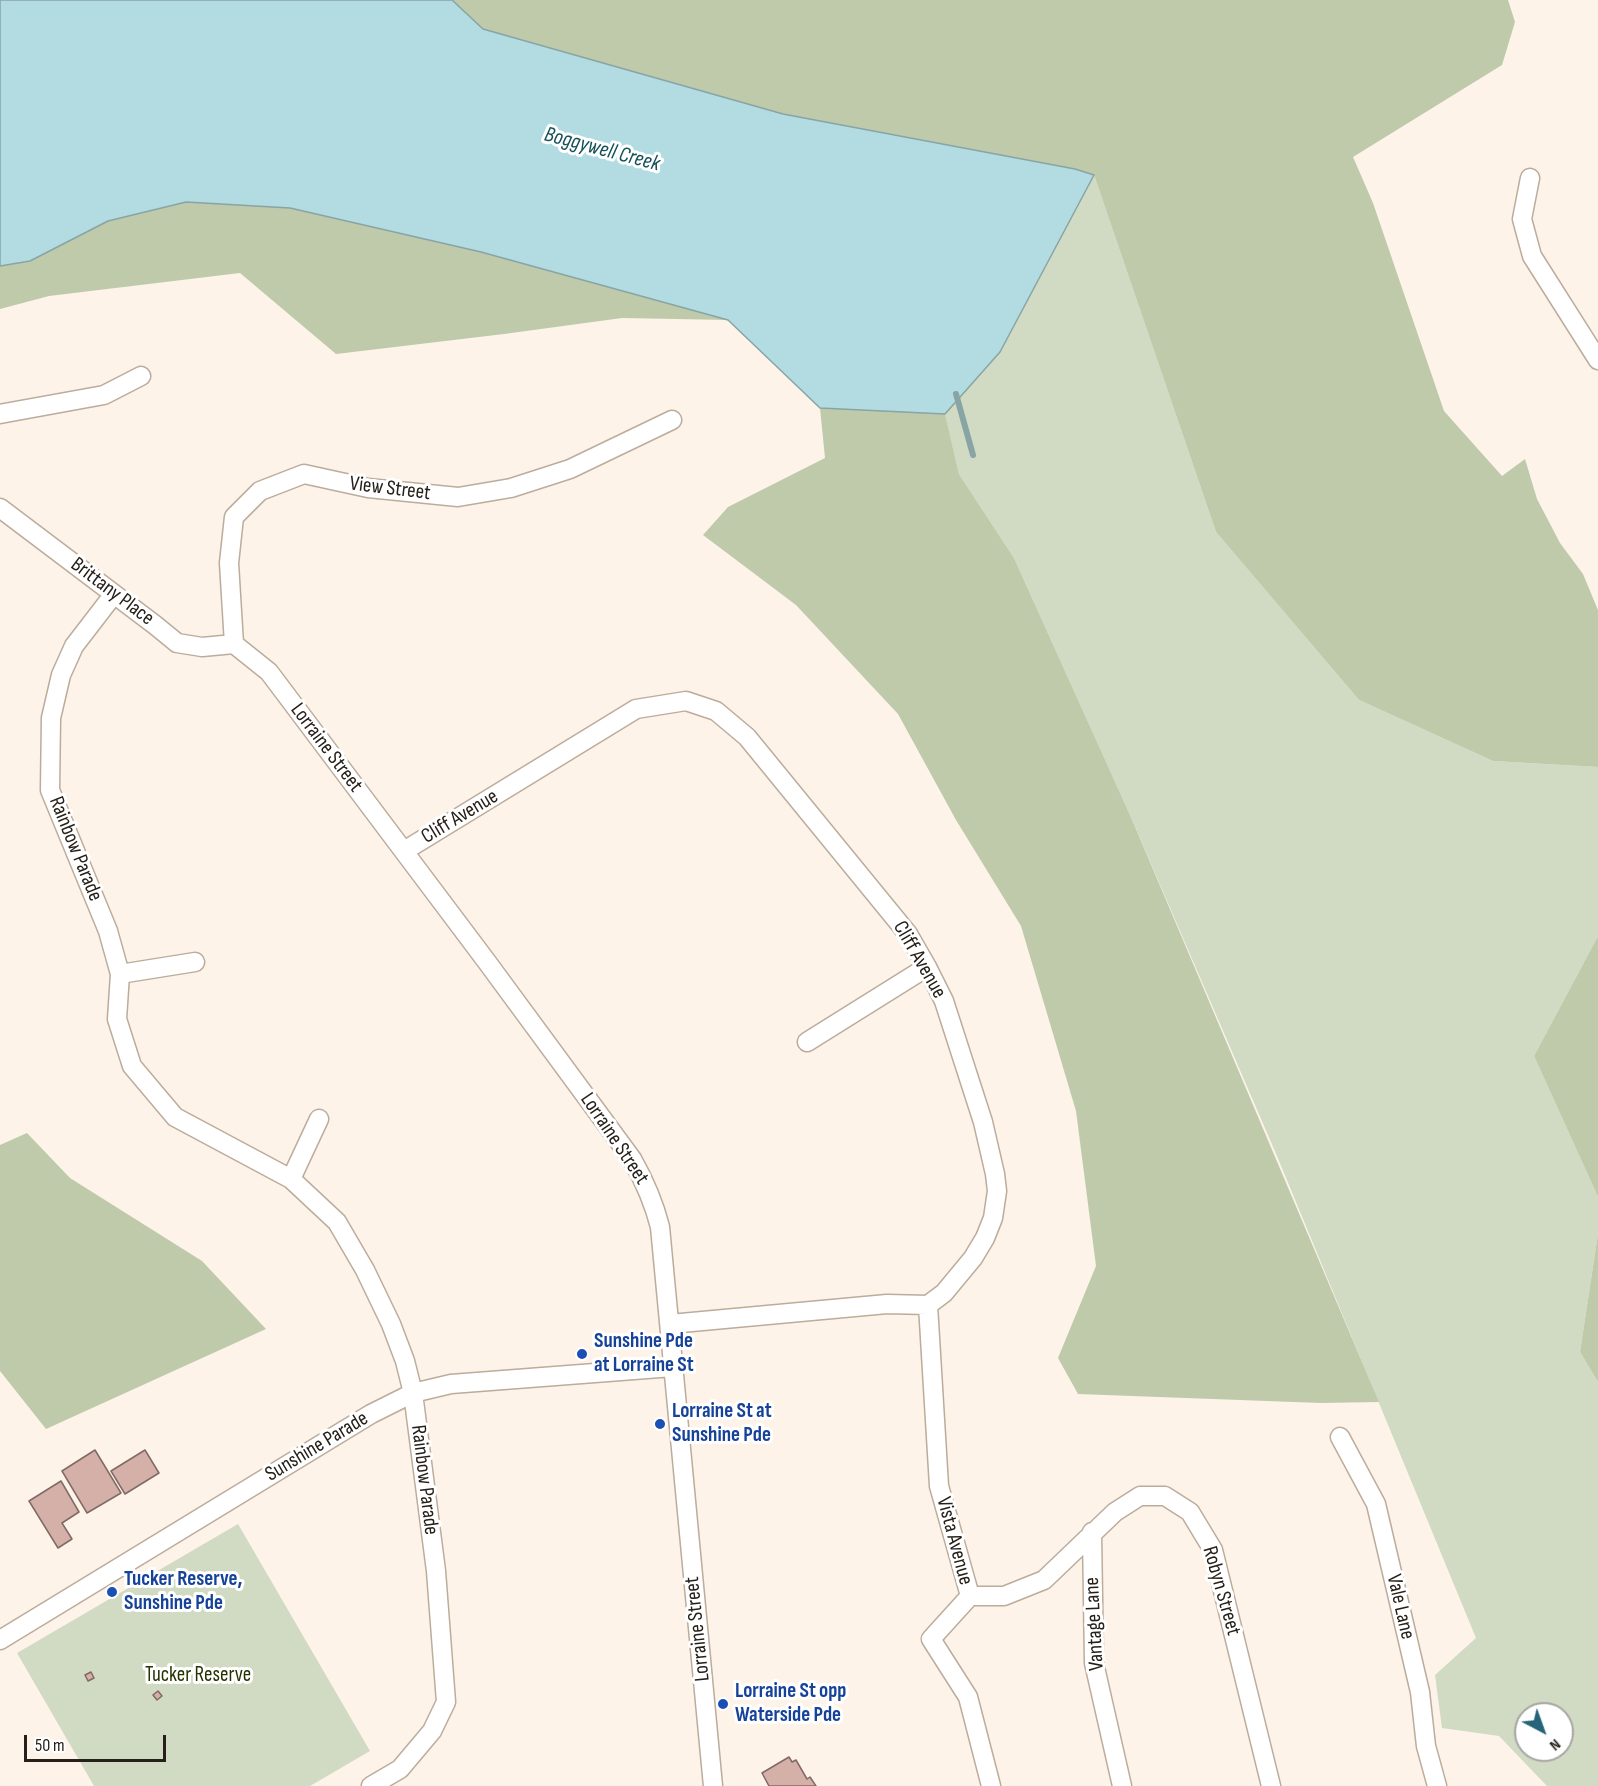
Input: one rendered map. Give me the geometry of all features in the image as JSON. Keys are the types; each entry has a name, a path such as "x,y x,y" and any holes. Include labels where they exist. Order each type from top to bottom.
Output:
{"street":[{"path":"1530,178 1522,219 1532,256 1598,360"},
{"path":"0,414 104,395 141,376"},
{"name":"View Street","path":"234,644 230,563 234,517 260,491 304,474 368,488 458,497 511,488 570,469 672,420"},
{"name":"Brittany Place","path":"0,508 177,643 202,647 234,644"},
{"name":"Rainbow Parade","path":"114,594 74,646 61,675 51,718 50,790 108,931 120,974 117,1019 132,1066 175,1118 291,1179 337,1222 365,1270 394,1333 405,1360 413,1393 436,1571 446,1702 432,1731 400,1769 374,1785"},
{"name":"Lorraine Street","path":"234,644 269,672 632,1160 646,1184 660,1227 713,1786"},
{"name":"Cliff Avenue","path":"404,851 636,709 686,701 716,711 747,737 908,934 944,1000 954,1028 983,1122 997,1191 993,1218 985,1238 944,1293 928,1305"},
{"path":"120,974 195,962"},
{"path":"807,1042 927,967"},
{"path":"291,1179 319,1119"},
{"path":"670,1324 887,1304 928,1305"},
{"name":"Vista Avenue","path":"928,1305 939,1486 970,1596 931,1639 968,1697 991,1786"},
{"name":"Sunshine Parade","path":"0,1640 371,1414 413,1393 451,1384 673,1367"},
{"name":"Vale Lane","path":"1340,1437 1376,1504 1420,1692 1426,1746 1437,1786"},
{"name":"Robyn Street","path":"970,1596 1004,1596 1044,1580 1115,1512 1140,1496 1165,1496 1190,1512 1213,1550 1271,1786"},
{"name":"Vantage Lane","path":"1092,1532 1094,1663 1122,1786"}],"green space":[{"path":"352,0 452,0 483,29 783,114 1075,169 1094,175 1216,532 1359,700 1493,761 1598,767 1598,936 1534,1056 1598,1197 1598,1234 1580,1352 1598,1382 1598,1786 1547,1786 1524,1762 1574,1762 1574,1702 1514,1702 1514,1752 1499,1736 1442,1728 1435,1675 1476,1638 1277,1156 1130,815 1014,558 959,474 945,415 820,408 728,320 481,252 641,228 733,245 688,186 701,155 618,147 473,78"},
{"path":"452,0 1508,0 1515,22 1502,65 1353,157 1373,203 1444,411 1502,476 1525,459 1537,499 1560,543 1583,574 1598,610 1598,767 1493,761 1359,700 1216,532 1094,175 1075,169 783,114 483,29"},
{"path":"186,202 290,208 481,252 728,320 622,318 336,354 240,273 49,296 0,309 0,266 30,261 108,221"},
{"path":"820,408 945,414 959,474 1014,558 1130,815 1379,1402 1321,1403 1078,1394 1058,1358 1096,1266 1076,1111 1021,926 956,820 898,714 796,605 703,535 728,507 825,458"},
{"path":"1598,936 1598,1197 1534,1056"},
{"path":"27,1133 70,1178 202,1261 266,1329 46,1429 0,1371 0,1145"},
{"path":"1598,1234 1598,1382 1580,1352"},
{"name":"Tucker Reserve","path":"238,1524 370,1751 310,1786 94,1786 17,1653"}],"water":[{"path":"0,0 452,0 483,29 783,114 1075,169 1094,175 1000,352 945,414 820,408 728,320 481,252 290,208 186,202 108,221 30,261 0,266"}],"building":[{"path":"95,1450 121,1493 87,1513 62,1471"},
{"path":"145,1450 159,1473 125,1494 111,1471"},
{"path":"61,1481 79,1512 62,1523 72,1539 58,1548 29,1501"},
{"path":"91,1672 94,1678 88,1681 85,1675"},
{"path":"158,1691 162,1696 157,1700 153,1695"},
{"path":"789,1757 792,1762 796,1760 807,1779 810,1777 816,1786 769,1786 762,1773"}],"waterway":[{"name":"Boggywell Creek","path":"956,394 973,455"}],"place":[{"name":"Sunshine Pde at Lorraine St","path":"582,1354"},
{"name":"Lorraine St at Sunshine Pde","path":"660,1424"},
{"name":"Tucker Reserve, Sunshine Pde","path":"112,1592"},
{"name":"Lorraine St opp Waterside Pde","path":"723,1704"}]}
